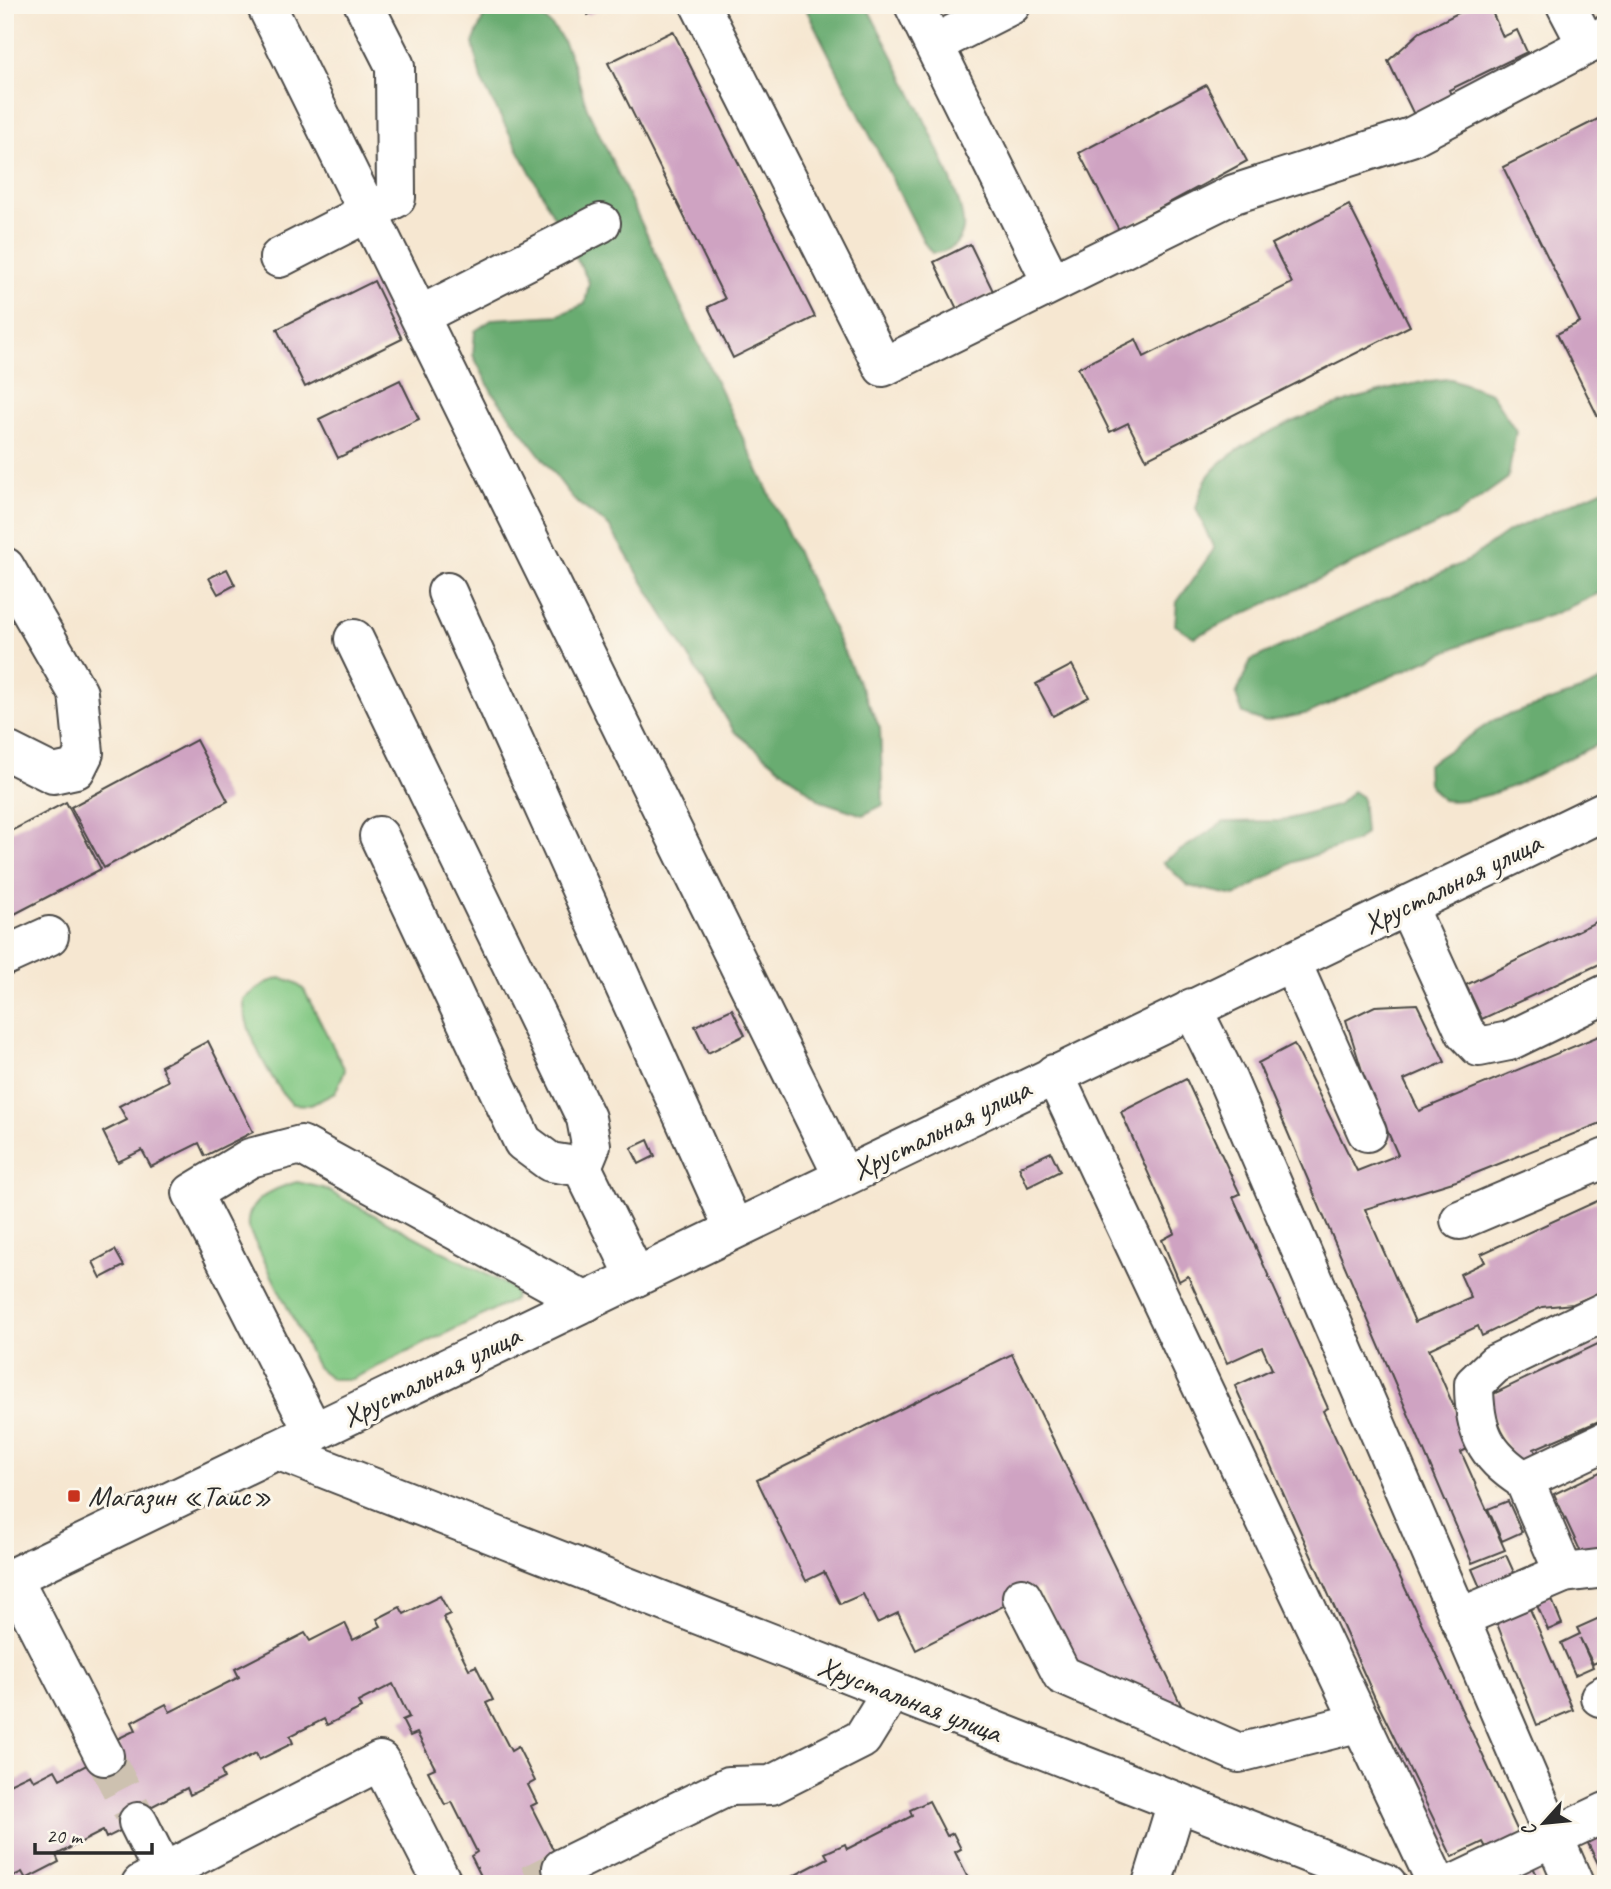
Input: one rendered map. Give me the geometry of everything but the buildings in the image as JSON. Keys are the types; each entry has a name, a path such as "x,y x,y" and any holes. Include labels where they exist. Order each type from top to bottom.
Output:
{"street":[{"path":"267,5 843,1176"},
{"path":"279,258 396,198 395,66 364,5"},
{"path":"700,5 883,367 1234,194 1412,137 1596,40 1566,5"},
{"path":"914,5 1052,283"},
{"path":"934,44 1011,5"},
{"path":"421,315 601,223"},
{"path":"5,567 78,693 83,754 76,769 53,774 6,749"},
{"path":"447,592 734,1229"},
{"path":"354,639 586,1118 591,1145 582,1167 636,1277"},
{"name":"Хрустальная улица","path":"9,1580 1606,810"},
{"path":"379,836 523,1142 550,1162 582,1167"},
{"path":"1407,905 1465,1032 1479,1047 1509,1041 1606,994"},
{"path":"5,956 49,936"},
{"path":"1291,961 1367,1132"},
{"path":"1192,1008 1228,1081 1574,1884"},
{"path":"1054,1074 1437,1884"},
{"path":"314,1433 192,1193 250,1158 301,1145 586,1302"},
{"path":"1460,1220 1606,1158"},
{"path":"1564,1573 1524,1480 1503,1467 1482,1438 1474,1413 1474,1384 1495,1364 1606,1311"},
{"path":"1524,1480 1606,1441"},
{"name":"Хрустальная улица","path":"277,1450 1387,1884"},
{"path":"1459,1618 1564,1573 1606,1568"},
{"path":"9,1580 104,1756"},
{"path":"1022,1597 1062,1675 1239,1753 1361,1722"},
{"path":"562,1868 729,1787 772,1785 862,1740 891,1692"},
{"path":"138,1822 152,1878 380,1761 443,1884"},
{"path":"1152,1884 1177,1802"},
{"path":"1454,1884 1606,1812"}],"green space":[{"path":"496,5 518,7 536,14 550,24 568,52 587,108 880,728 883,805 863,815 821,801 734,731 609,526 575,501 492,392 473,355 475,331 493,319 559,315 585,304 589,282 481,80 473,43 485,13"},
{"path":"804,5 866,5 924,118 953,185 963,229 959,240 948,250 932,253 925,244"},
{"path":"1451,379 1491,393 1516,431 1508,478 1454,517 1194,637 1175,625 1177,602 1214,549 1196,508 1207,478 1225,460 1251,442 1320,411 1393,388"},
{"path":"1606,488 1606,590 1554,614 1468,642 1309,713 1265,722 1243,714 1236,695 1251,660 1467,561 1509,531"},
{"path":"1606,679 1606,741 1526,780 1483,796 1442,800 1428,783 1427,765 1494,720 1580,691"},
{"path":"1353,791 1362,797 1365,833 1357,841 1294,862 1235,896 1188,886 1163,862 1224,822 1281,821 1337,806"},
{"path":"280,978 294,982 304,990 345,1070 335,1093 311,1105 292,1104 284,1095 267,1069 248,1025 244,999 266,983"},
{"path":"297,1182 323,1188 512,1288 514,1300 352,1379 332,1379 317,1367 248,1228 248,1219 256,1203 271,1192"}],"tunnel":[{"path":"104,1756 138,1822"},
{"path":"530,1884 562,1868"}],"place":[{"name":"Магазин «Таис»","path":"74,1496"}]}
